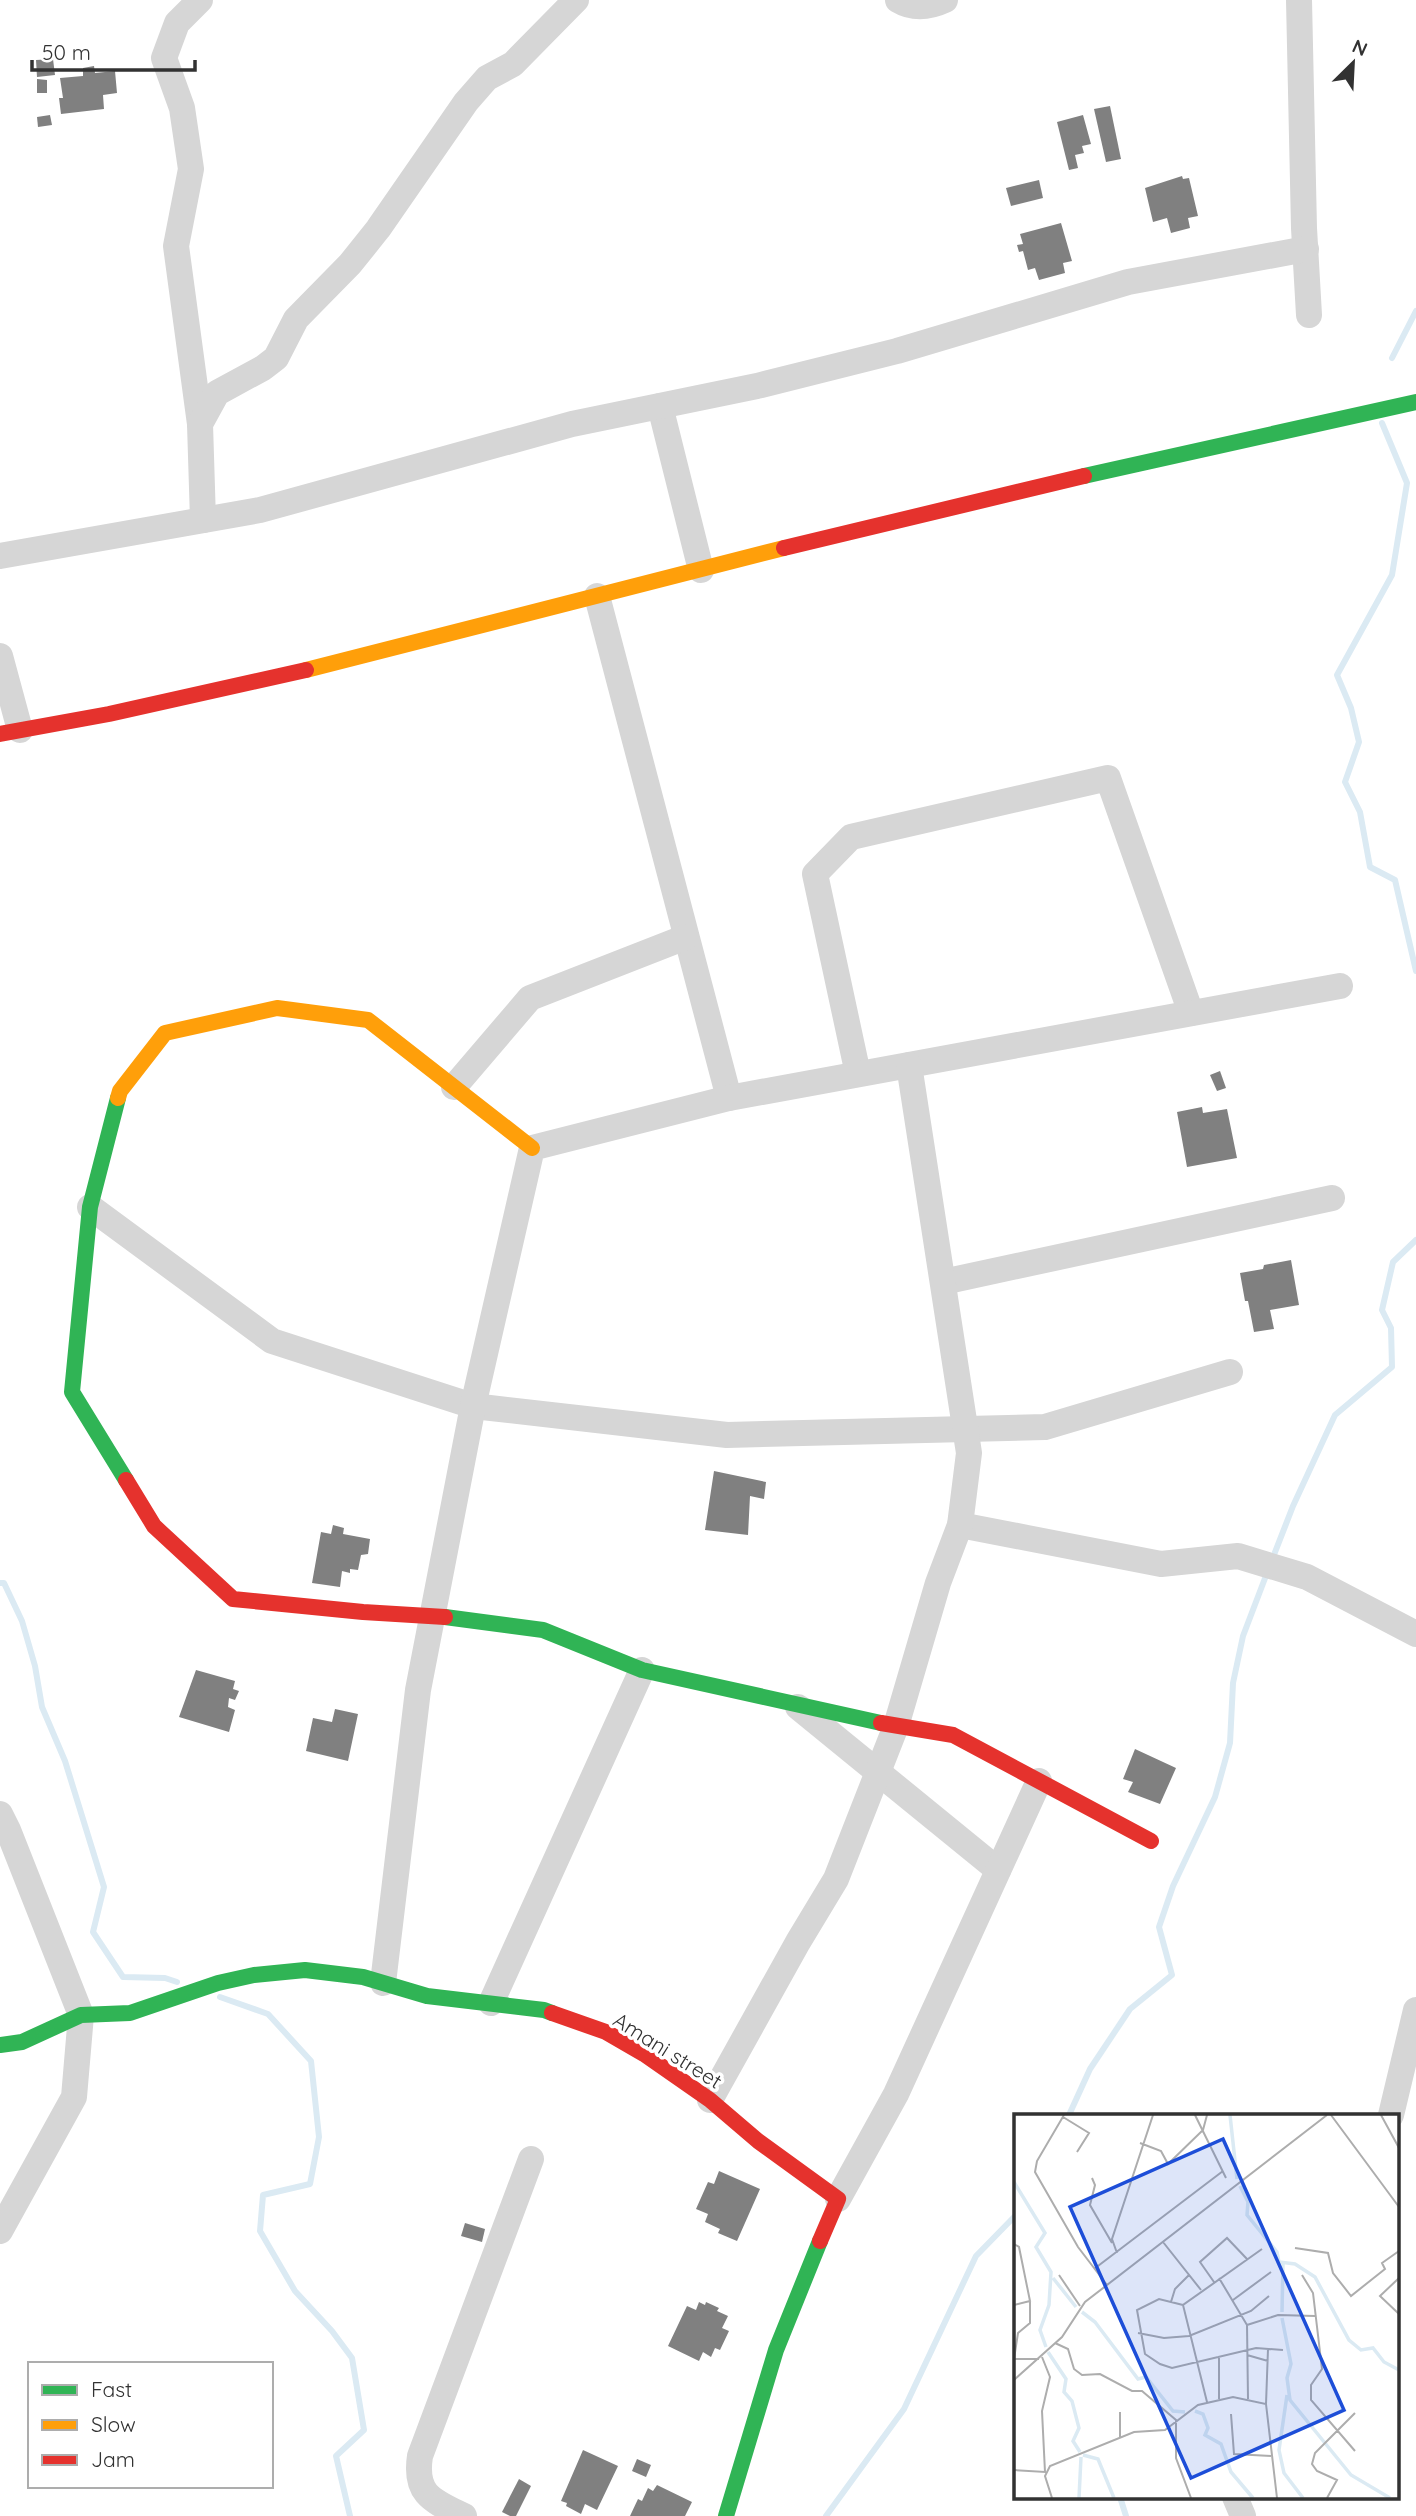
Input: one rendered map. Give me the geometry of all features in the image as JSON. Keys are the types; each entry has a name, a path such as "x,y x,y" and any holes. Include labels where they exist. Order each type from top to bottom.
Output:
{"street":[{"path":"201,0 177,23 164,58 181,108 191,169 176,246 200,424 202,520"},
{"path":"200,424 217,393 276,358 296,319 350,264 378,229 458,113 480,86 488,78 513,64 576,0"},
{"path":"898,0 907,5 933,5 945,0"},
{"path":"1299,0 1309,315"},
{"path":"0,556 260,510 572,424 757,386 897,351 1128,282 1306,249"},
{"path":"0,656 10,732 362,657 873,526 1416,402"},
{"path":"660,406 701,570"},
{"path":"597,596 729,1098"},
{"path":"858,1074 815,874 852,837 1108,778 1191,1013"},
{"path":"454,1087 530,998 686,936"},
{"path":"532,1148 729,1098 1340,986"},
{"path":"532,1148 368,1020 277,1008 165,1033 120,1091 90,1207 72,1392 154,1526 233,1599 363,1612 433,1615 543,1630 642,1670 896,1726 953,1735 1151,1841"},
{"path":"710,2100 797,1942 836,1879 896,1726 938,1583 960,1525 969,1453 909,1065"},
{"path":"383,1983 418,1690 473,1406 532,1148"},
{"path":"943,1282 1332,1198"},
{"path":"90,1207 272,1341 473,1406 727,1434 1045,1427 1230,1372"},
{"path":"960,1525 1161,1564 1238,1556 1307,1577 1416,1634"},
{"path":"491,2003 642,1670"},
{"path":"793,1703 998,1870"},
{"path":"726,2516 776,2350 797,2293 838,2199 896,2094 1039,1781"},
{"path":"0,1814 81,2015 74,2097 0,2231"},
{"name":"Amani street","path":"0,2045 22,2042 81,2015 130,2012 218,1983 254,1975 305,1970 363,1977 427,1996 544,2010 606,2032 644,2054 710,2100 758,2141 838,2199"},
{"path":"1391,2114 1416,2010"},
{"path":"464,2516 432,2501 417,2476 420,2456 531,2159"},
{"path":"1235,2498 1243,2516"}],"building":[{"path":"53,59 55,75 37,77 36,60"},
{"path":"94,66 95,73 115,71 117,93 103,95 104,109 61,114 59,98 63,98 60,78 83,76 83,68"},
{"path":"37,79 47,80 47,93 37,93"},
{"path":"1110,106 1121,159 1106,162 1094,109"},
{"path":"50,115 52,125 38,127 37,117"},
{"path":"1083,115 1091,144 1082,146 1084,153 1075,155 1078,168 1069,170 1057,122"},
{"path":"1182,176 1183,179 1189,178 1198,216 1188,218 1190,228 1171,233 1167,218 1153,222 1145,188"},
{"path":"1039,180 1043,198 1011,206 1006,188"},
{"path":"1061,223 1072,261 1063,263 1065,273 1039,280 1035,268 1028,270 1023,251 1019,252 1017,245 1023,244 1020,234"},
{"path":"1220,1071 1226,1088 1217,1091 1210,1075"},
{"path":"1202,1107 1203,1113 1227,1109 1237,1158 1187,1167 1177,1112"},
{"path":"1291,1260 1299,1305 1270,1310 1274,1329 1254,1332 1240,1273"},
{"path":"714,1471 766,1482 764,1499 750,1496 748,1535 705,1530"},
{"path":"333,1525 344,1528 343,1534 370,1539 368,1554 361,1555 358,1570 350,1569 350,1573 342,1571 340,1587 312,1583 321,1532 331,1534"},
{"path":"196,1670 235,1681 233,1689 239,1691 235,1700 229,1698 228,1707 235,1710 229,1732 179,1717"},
{"path":"335,1709 358,1714 348,1761 306,1751 313,1718 332,1722"},
{"path":"1135,1749 1176,1768 1160,1804 1128,1792 1133,1782 1123,1779"},
{"path":"719,2171 760,2189 737,2241 718,2233 720,2229 705,2222 708,2214 696,2209 708,2182 714,2184"},
{"path":"465,2223 485,2229 482,2242 461,2236"},
{"path":"699,2302 719,2308 717,2311 728,2316 722,2328 729,2331 720,2350 715,2348 711,2357 703,2352 699,2361 668,2346 687,2306 696,2310"},
{"path":"583,2450 618,2466 597,2510 585,2504 581,2514 561,2501"},
{"path":"637,2459 651,2465 646,2477 632,2471"},
{"path":"519,2479 531,2486 516,2516 510,2516 502,2512"},
{"path":"657,2485 692,2502 685,2516 630,2516 638,2499 642,2501 648,2488 653,2491"}],"waterway":[{"path":"1392,358 1416,311"},
{"path":"1382,423 1407,483 1392,575 1337,675 1351,708 1359,742 1345,782 1360,812 1370,867 1395,880 1416,971"},
{"path":"1272,1560 1293,1506 1335,1415 1392,1367 1391,1328 1382,1310 1393,1262 1416,1240"},
{"path":"1069,2114 1090,2069 1130,2009 1172,1975 1159,1927 1173,1886 1215,1797 1230,1743 1233,1683 1243,1636 1267,1573"},
{"path":"0,1583 4,1583 22,1621 35,1666 42,1707 65,1761 104,1887 93,1932 123,1977 165,1978 177,1982"},
{"path":"220,1997 268,2014 311,2061 319,2137 310,2184 263,2195 260,2231 295,2291 332,2331 352,2358 364,2430 336,2456 350,2516"},
{"path":"826,2516 904,2409 976,2256 1014,2217"},
{"path":"1120,2498 1126,2516"}],"traffic: fast":[{"path":"1084,476 1416,402"},
{"path":"118,1098 90,1207 72,1392 126,1480"},
{"path":"445,1617 543,1630 642,1670 881,1723"},
{"path":"0,2045 22,2042 81,2015 130,2013 218,1983 254,1975 305,1970 363,1977 427,1996 552,2013"},
{"path":"726,2516 776,2350 820,2241"}],"traffic: slow":[{"path":"306,670 784,548"},
{"path":"118,1098 120,1091 165,1033 277,1008 368,1020 532,1148"}],"traffic: jam":[{"path":"784,548 1084,476"},
{"path":"0,734 109,714 306,670"},
{"path":"126,1480 154,1526 233,1599 445,1617"},
{"path":"881,1723 953,1735 1151,1841"},
{"path":"552,2013 606,2032 644,2054 710,2100 758,2141 838,2199 820,2241"}]}
